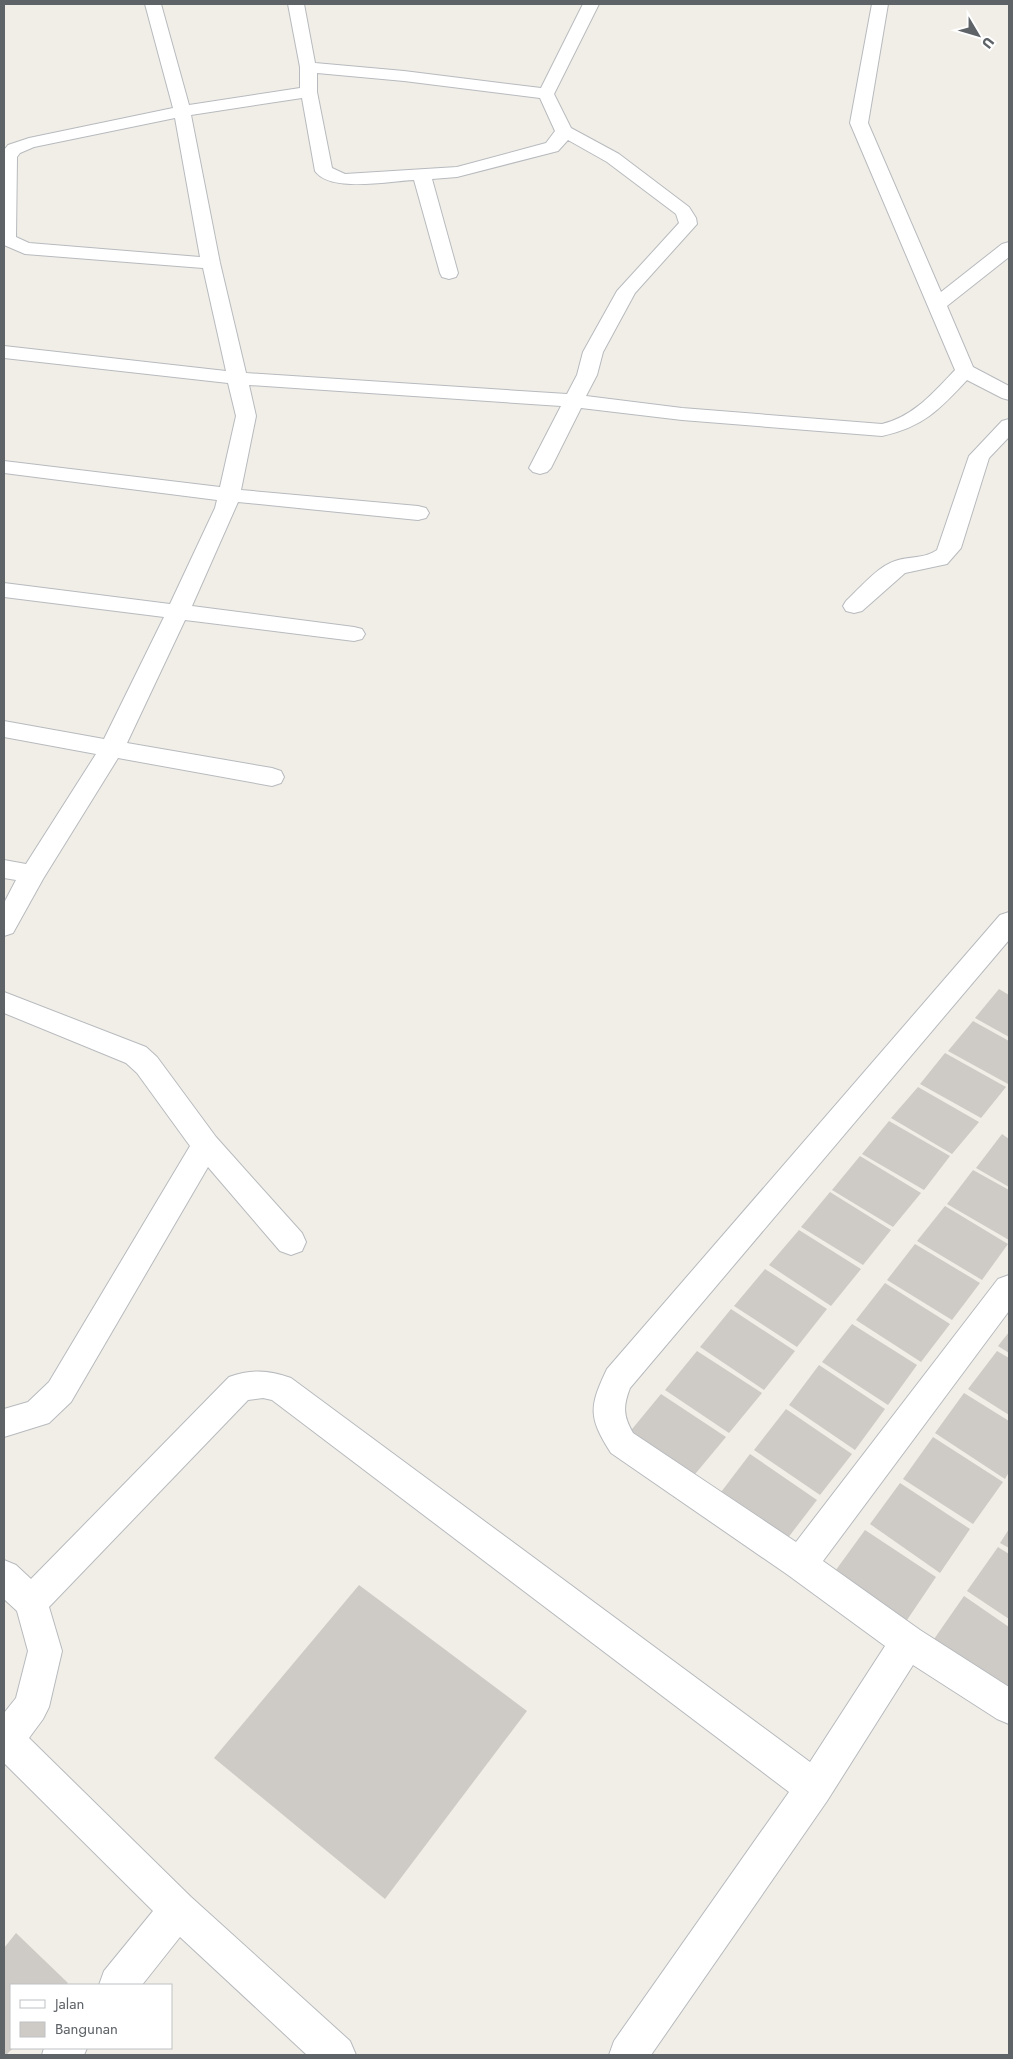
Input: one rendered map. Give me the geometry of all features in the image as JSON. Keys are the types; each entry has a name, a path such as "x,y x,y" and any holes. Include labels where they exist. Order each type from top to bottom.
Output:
{"street":[{"path":"4,926 33,874 112,748 178,611 226,508 246,416 211,263 182,112 153,4"},
{"path":"296,4 308,67 308,92 324,171 328,174 344,179 457,172 545,149 552,146 560,138 564,130"},
{"path":"546,94 591,4"},
{"path":"875,4 859,123 938,304 964,371 1009,394"},
{"path":"308,67 404,76 546,94"},
{"path":"211,263 25,248 7,240 8,156 14,149 28,143 182,112 308,92"},
{"path":"540,468 587,375 593,352 627,291 688,224 682,210 613,158 564,130 546,94"},
{"path":"422,175 449,273"},
{"path":"938,304 1009,248"},
{"path":"4,352 237,378 574,401 682,414 882,430 895,428 920,415 964,371"},
{"path":"854,606 899,567 935,562 946,555 950,548 979,456 1009,425"},
{"path":"4,467 230,495 418,513"},
{"path":"4,590 354,634"},
{"path":"4,729 272,776"},
{"path":"4,869 33,874"},
{"path":"1009,922 618,1379 608,1402 611,1425 622,1443 800,1564 908,1642 1009,1708"},
{"path":"4,1002 136,1055 147,1064 206,1145 291,1242"},
{"path":"4,1423 38,1413 60,1392 206,1145"},
{"path":"800,1564 1009,1288"},
{"path":"31,1602 240,1387 263,1384 280,1388 814,1788"},
{"path":"4,1576 31,1602 45,1651 31,1707 5,1741 178,1910 336,2055"},
{"path":"628,2055 814,1788 908,1642"},
{"path":"119,1984 178,1910"}],"building":[{"path":"999,989 1009,995 1009,1037 975,1018"},
{"path":"973,1021 1009,1041 1008,1084 948,1051"},
{"path":"945,1053 1006,1087 981,1118 920,1084"},
{"path":"918,1087 979,1122 952,1154 891,1118"},
{"path":"889,1121 950,1156 924,1190 862,1154"},
{"path":"1002,1134 1009,1139 1009,1187 976,1168"},
{"path":"860,1156 921,1193 893,1227 832,1190"},
{"path":"973,1170 1009,1190 1009,1240 947,1204"},
{"path":"830,1192 891,1230 863,1265 801,1227"},
{"path":"945,1206 1008,1244 982,1280 917,1241"},
{"path":"799,1230 861,1269 831,1306 769,1265"},
{"path":"915,1244 980,1283 952,1320 887,1280"},
{"path":"765,1269 827,1309 797,1347 734,1306"},
{"path":"885,1283 950,1324 921,1362 856,1320"},
{"path":"731,1309 795,1351 764,1390 700,1347"},
{"path":"852,1324 917,1365 888,1405 822,1362"},
{"path":"1009,1332 1009,1353 998,1346"},
{"path":"697,1351 762,1393 729,1433 665,1390"},
{"path":"997,1351 1009,1358 1009,1415 968,1389"},
{"path":"819,1365 885,1409 855,1450 789,1405"},
{"path":"964,1393 1009,1421 1009,1472 1005,1479 935,1433"},
{"path":"661,1394 726,1437 691,1479 628,1434"},
{"path":"786,1409 852,1454 820,1495 754,1450"},
{"path":"933,1437 1003,1482 973,1524 903,1479"},
{"path":"750,1454 817,1500 784,1543 718,1496"},
{"path":"900,1483 970,1529 940,1573 870,1524"},
{"path":"1009,1529 1009,1548 1000,1543"},
{"path":"865,1530 936,1577 905,1623 833,1574"},
{"path":"998,1547 1009,1554 1009,1619 967,1591"},
{"path":"359,1585 527,1711 385,1899 214,1758"},
{"path":"964,1596 1009,1627 1009,1690 1007,1694 932,1642"},
{"path":"16,1933 68,1983 10,1984 10,2049 12,2049 6,2055 4,2055 4,1948"}]}
